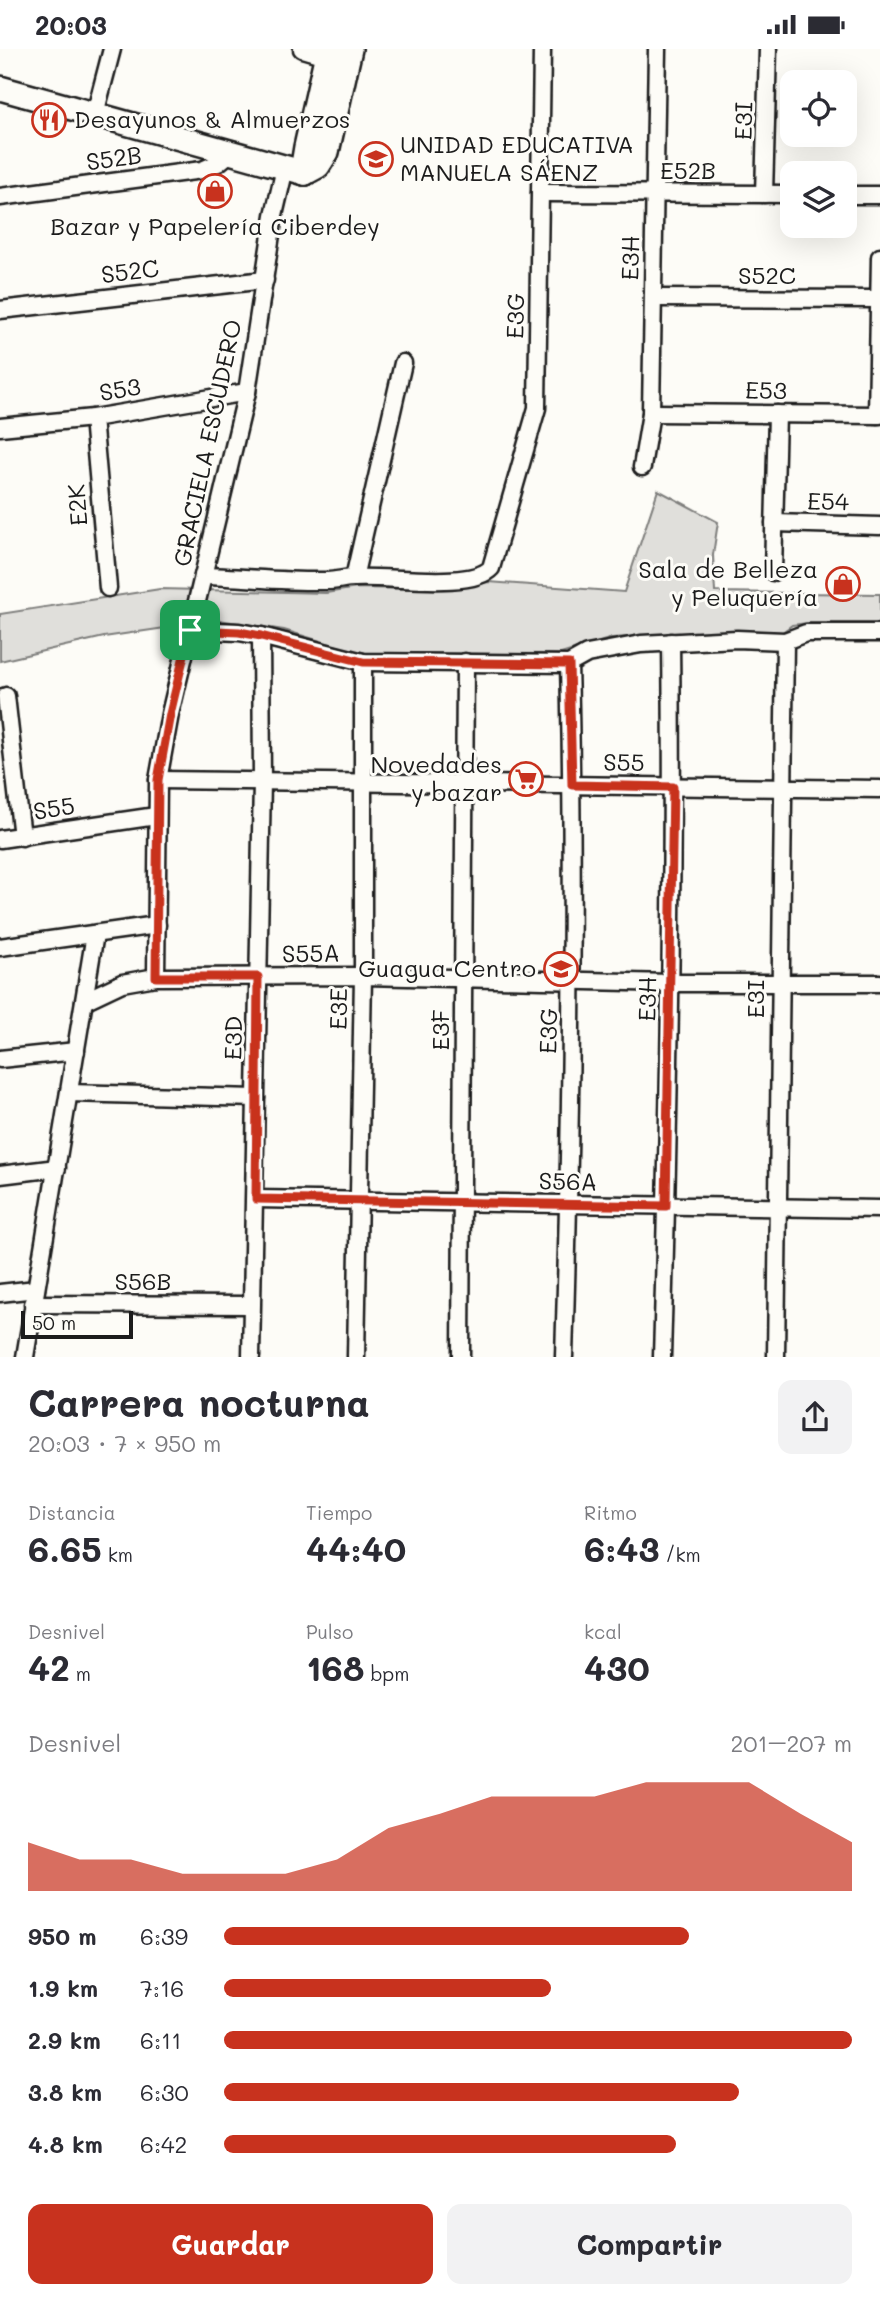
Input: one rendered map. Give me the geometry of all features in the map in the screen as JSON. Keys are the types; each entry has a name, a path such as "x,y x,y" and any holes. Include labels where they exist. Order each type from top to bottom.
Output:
{"main road":[{"path":"0,87 295,170 318,166 327,152 350,49"},
{"path":"295,170 304,159 327,52"}],"street":[{"path":"94,114 112,49"},
{"path":"302,49 327,52"},
{"name":"E3G","path":"354,577 423,580 485,574 491,568 537,408 542,49"},
{"name":"E3H","path":"642,467 651,413 657,49"},
{"name":"E3I","path":"764,194 768,49"},
{"name":"S52B","path":"0,197 202,170 218,163 230,153"},
{"name":"GRACIELA ESCUDERO","path":"156,977 158,780 170,714 247,392 274,215 295,170"},
{"name":"E52B","path":"540,193 780,194"},
{"path":"857,195 880,195"},
{"path":"878,415 880,257"},
{"name":"S52C","path":"0,310 265,280"},
{"name":"S52C","path":"653,298 880,299"},
{"path":"203,576 327,581 354,577 403,363"},
{"name":"S53","path":"0,427 93,418 247,392"},
{"name":"E53","path":"651,413 878,415"},
{"path":"773,572 777,414"},
{"name":"E2K","path":"93,418 108,588"},
{"name":"E54","path":"774,523 880,526"},
{"path":"190,630 239,632 261,636 363,662 569,664 587,654 611,648 671,642 737,639 785,641 806,633 880,633"},
{"name":"E3D","path":"251,1356 262,781 261,636"},
{"name":"E3I","path":"776,1356 785,641"},
{"name":"E3H","path":"662,1356 671,983 671,642"},
{"name":"E3E","path":"356,1356 363,976 363,662"},
{"name":"E3F","path":"461,1356 465,662"},
{"name":"E3G","path":"564,1356 573,981 569,664"},
{"path":"6,697 22,837"},
{"name":"S55","path":"158,780 880,789"},
{"name":"S55","path":"0,839 156,815"},
{"path":"0,947 157,925"},
{"path":"25,1356 94,934"},
{"name":"S55A","path":"84,1001 122,983 156,977 363,976 671,983 880,983"},
{"path":"0,1059 76,1051"},
{"path":"69,1093 256,1098"},
{"path":"0,1175 57,1168"},
{"name":"S56A","path":"256,1199 880,1209"},
{"name":"S56B","path":"0,1293 251,1305"}],"shaded area":[{"path":"658,490 718,522 713,555 715,592 880,594 880,623 808,623 792,625 781,633 738,630 612,638 561,654 360,653 284,630 219,620 104,637 0,661 0,614 160,589 326,593 357,588 421,589 489,582 624,592"}],"place":[{"name":"Desayunos & Almuerzos","path":"49,120"},
{"name":"UNIDAD EDUCATIVA MANUELA SÁENZ","path":"376,159"},
{"name":"Bazar y Papelería Ciberdey","path":"215,191"},
{"name":"Sala de Belleza y Peluquería","path":"843,584"},
{"name":"Novedades y bazar","path":"526,779"},
{"name":"Guagua Centro","path":"561,969"}],"route":[{"path":"190,630 239,632 261,636 363,662 569,664 572,785 673,787 666,1206 256,1199 258,977 156,977 158,780 190,630"}]}
